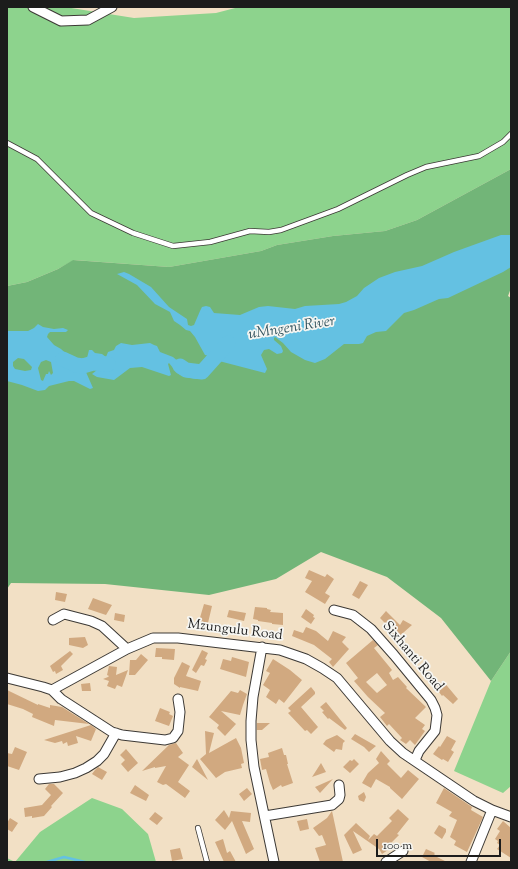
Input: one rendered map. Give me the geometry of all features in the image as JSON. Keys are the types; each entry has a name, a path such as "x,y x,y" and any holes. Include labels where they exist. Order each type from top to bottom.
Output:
{"street":[{"path":"34,7 60,21 88,20 112,7"},
{"name":"Sixhanti Road","path":"334,610 353,615 371,629 431,700 437,715 435,731 419,751 414,760"},
{"path":"53,620 64,614 91,621 102,626 127,649"},
{"name":"Mzungulu Road","path":"52,690 127,649 153,638 262,647 280,650 296,655 322,668 337,678 397,749 474,801 511,817"},
{"path":"262,647 253,697 251,728 254,767 274,862"},
{"path":"7,678 52,690 92,719 116,733 165,740 173,738 178,731 180,712 178,699"},
{"path":"39,779 60,777 86,768 104,754 116,733"},
{"path":"265,816 332,805 339,799 339,785"},
{"path":"470,862 492,810"},
{"path":"386,862 403,851"}],"lane":[{"path":"7,143 37,159 91,212 133,234 173,246 210,242 250,231 269,232 281,230 338,209 406,175 426,167 479,156 503,142 511,134"},
{"path":"198,828 207,862"}],"green space":[{"path":"7,7 65,7 134,18 216,13 239,7 511,7 511,169 417,220 385,231 333,236 277,245 261,251 169,267 74,260 58,269 27,282 7,286"},
{"path":"511,169 511,288 508,296 511,298 511,651 491,681 441,618 387,577 321,552 276,579 209,595 105,584 11,583 7,589 7,286 27,282 58,269 73,260 169,267 261,251 277,245 333,236 385,231 417,220"},
{"path":"511,651 511,786 503,793 454,771 491,681"},
{"path":"92,798 122,809 148,834 156,862 15,862 40,832"},
{"path":"7,858 15,862 7,862"}],"water":[{"path":"501,235 511,235 511,267 503,272 448,298 439,299 404,313 386,331 376,332 367,336 363,343 344,344 325,359 315,363 305,360 291,352 275,337 274,340 281,346 283,351 282,353 277,354 269,349 264,350 261,355 267,369 265,373 219,361 211,356 205,355 195,337 190,331 186,330 174,321 170,312 155,304 137,285 117,274 124,272 151,287 169,307 187,319 188,325 191,326 194,325 202,307 206,306 210,307 214,313 240,315 259,307 268,306 295,309 305,306 339,304 346,302 357,296 364,288 379,278 395,272 422,266 454,252"},
{"path":"38,324 43,327 54,329 63,328 68,330 66,332 50,332 47,337 54,345 72,359 82,363 93,388 90,389 74,381 69,381 49,386 45,390 38,391 7,381 7,331 28,331","holes":["18,358 24,359 32,367 31,370 25,371 15,369 13,362","46,360 51,362 53,373 51,375 49,371 43,381 41,380 38,368 41,362"]},
{"path":"121,343 132,345 150,343 157,346 160,352 173,357 186,368 199,371 200,375 198,379 185,377 177,373 169,363 171,375 169,376 142,367 130,368 114,380 97,377 92,374 97,370 93,366 88,365 86,362 89,350 102,354 106,357 108,352 114,350 116,346"}],"building":[{"path":"309,570 325,577 327,574 334,579 325,593 330,596 325,604 305,592 312,581 305,578"},
{"path":"360,581 368,585 359,599 352,595"},
{"path":"56,592 67,594 65,602 55,600"},
{"path":"93,598 112,605 106,615 88,609"},
{"path":"204,604 212,606 208,623 199,621"},
{"path":"255,607 267,608 271,610 270,612 283,613 283,625 253,619"},
{"path":"306,609 314,615 313,617 315,618 311,624 301,617"},
{"path":"229,610 246,613 244,621 227,617"},
{"path":"386,611 400,625 403,620 412,625 395,640 389,634 391,632 388,630 390,628 380,618"},
{"path":"115,613 125,615 124,622 114,620"},
{"path":"306,627 316,631 328,641 333,631 346,637 342,642 349,649 333,667 329,662 332,659 314,645 292,636 294,630 303,633"},
{"path":"85,637 88,645 83,648 69,645 69,638"},
{"path":"373,640 378,645 374,648 392,670 389,673 393,680 398,677 407,687 406,688 426,707 415,718 425,725 422,729 425,731 415,745 410,740 406,744 400,740 402,738 389,724 387,726 380,717 385,713 354,681 358,678 346,663","holes":["377,673 387,685 377,693 366,682"]},
{"path":"156,648 175,649 174,660 155,657"},
{"path":"202,650 208,653 205,659 207,660 204,666 201,665 196,673 192,670"},
{"path":"70,651 73,654 61,666 63,670 56,674 55,671 53,672 50,666"},
{"path":"141,654 148,660 135,675 129,675 130,660 136,660"},
{"path":"232,657 249,662 246,677 220,669 223,659 231,661"},
{"path":"273,659 302,680 284,703 279,699 276,704 266,697 270,690 263,685 270,673 266,671"},
{"path":"182,662 190,666 186,676 201,681 198,691 180,688 174,684 174,678"},
{"path":"109,666 117,667 116,675 128,670 122,687 117,685 115,689 107,686 109,681 103,679 109,676 107,675"},
{"path":"443,681 458,699 453,704 443,695 442,696 435,687"},
{"path":"90,683 91,691 82,691 81,684"},
{"path":"311,687 315,694 301,707 318,727 311,734 307,730 305,731 288,713 291,711 288,708"},
{"path":"7,690 38,705 50,708 50,705 62,707 89,724 55,720 54,726 32,717 33,714 7,704"},
{"path":"240,690 247,694 240,715 221,711 236,724 225,736 217,728 219,725 209,717 231,691 238,693"},
{"path":"326,702 347,728 345,730 329,718 328,719 322,712 324,711 320,707"},
{"path":"160,708 170,712 169,714 173,716 169,726 155,721"},
{"path":"257,723 270,723 262,730 257,730"},
{"path":"91,725 96,729 91,741 76,736 78,743 68,746 67,742 63,744 62,741 55,743 44,740"},
{"path":"205,731 214,733 209,753 236,738 241,748 244,763 241,764 242,768 225,772 216,778 200,759 206,754"},
{"path":"355,734 376,746 369,752 351,739"},
{"path":"337,735 345,741 343,743 342,750 336,749 334,752 323,744 326,740"},
{"path":"447,736 456,741 451,750 454,752 448,762 433,754 439,746 440,747"},
{"path":"176,743 183,753 178,757 189,765 178,782 190,791 185,798 166,784 163,785 157,782 166,766 155,767 142,771 169,745"},
{"path":"15,747 27,752 19,770 7,766 7,753 12,754"},
{"path":"282,748 284,755 286,755 287,764 293,783 282,787 281,785 273,790 266,769 262,770 260,759 269,757 268,753"},
{"path":"126,749 138,763 128,772 121,764 125,760 120,755"},
{"path":"381,751 390,761 387,764 401,778 408,770 419,779 402,799 390,787 376,779 371,788 362,783 368,773 379,763 376,759"},
{"path":"197,759 208,780 192,767"},
{"path":"354,759 359,764 350,773 343,767 350,760 352,761"},
{"path":"321,763 326,772 312,777"},
{"path":"98,767 107,772 102,780 92,774"},
{"path":"333,779 320,793 315,787"},
{"path":"49,784 54,784 63,793 44,816 32,818 32,816 25,817 24,808 42,805 51,795 45,789"},
{"path":"135,785 149,795 146,801 130,793"},
{"path":"247,788 252,794 244,801 239,794"},
{"path":"444,788 472,807 471,810 483,817 467,852 454,845 456,841 450,837 457,820 449,816 452,812 436,803"},
{"path":"364,792 366,797 364,802 359,800 358,796"},
{"path":"398,809 409,819 397,834 399,835 386,848 388,850 382,854 379,849 353,831 362,850 353,854 344,835 356,823 370,836 368,840 374,834 377,836 392,821 389,818"},
{"path":"224,810 229,818 231,811 251,813 250,822 242,821 254,849 246,854 232,821 225,830 215,820"},
{"path":"332,811 343,862 320,862 315,848 326,845 322,835 319,836 313,828 327,818"},
{"path":"155,812 163,818 157,825 149,819"},
{"path":"10,818 18,823 12,832 7,829 7,823"},
{"path":"307,819 309,829 300,831 297,821"},
{"path":"503,821 511,828 511,858 497,849 500,845 495,839 500,831 497,829"},
{"path":"439,825 446,829 442,839 434,833"},
{"path":"223,839 227,853 230,851 236,862 224,862 215,842"},
{"path":"180,848 183,859 172,861 170,850"},
{"path":"426,849 435,853 434,854 437,857 447,862 431,862 422,857"}],"waterway":[{"name":"uMngeni River","path":"180,366 186,370 202,372 228,343"},
{"name":"uMngeni River","path":"63,359 76,365 83,366 93,363 108,364"},
{"path":"47,862 64,857 85,862"}]}
